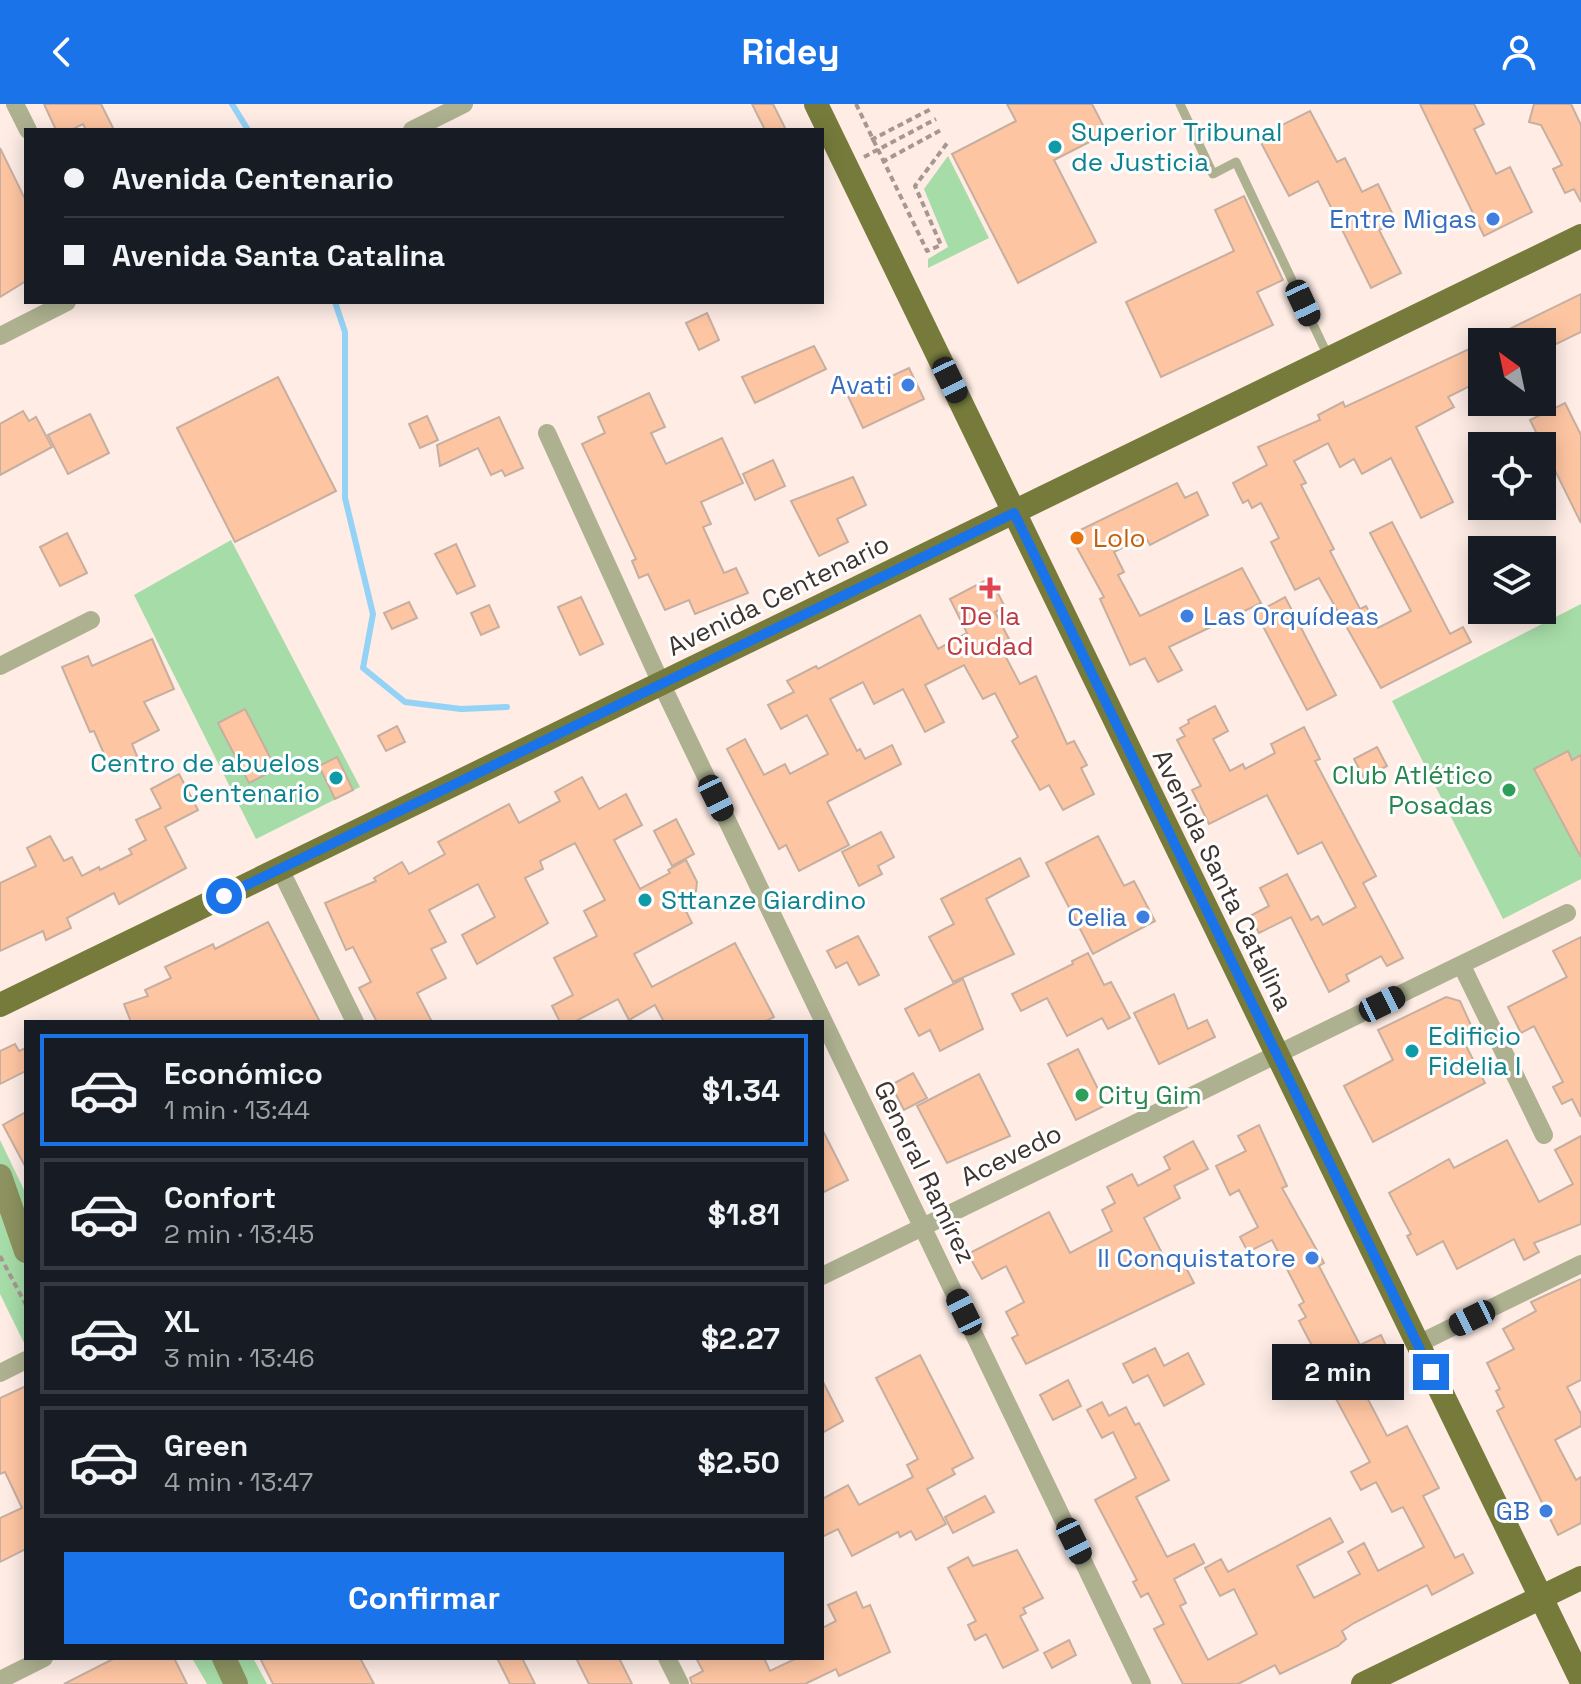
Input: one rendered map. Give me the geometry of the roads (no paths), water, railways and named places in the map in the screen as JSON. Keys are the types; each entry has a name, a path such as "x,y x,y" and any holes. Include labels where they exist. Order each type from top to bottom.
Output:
{"main road":[{"name":"Avenida Santa Catalina","path":"816,104 1581,1680"},
{"name":"Avenida Centenario","path":"0,1005 1581,236"},
{"path":"0,1176 24,1246"},
{"path":"1363,1684 1581,1578"},
{"path":"225,1660 236,1684"}],"street":[{"path":"15,104 27,128"},
{"path":"416,128 464,104"},
{"path":"0,336 63,304"},
{"name":"General Ramírez","path":"547,433 661,683 823,1020"},
{"path":"0,666 91,620"},
{"path":"280,869 354,1020"},
{"name":"Acevedo","path":"824,1275 1567,913"},
{"path":"1462,966 1544,1135"},
{"name":"General Ramírez","path":"824,1021 1142,1684"},
{"path":"1418,1344 1581,1264"},
{"path":"0,1373 24,1361"},
{"path":"0,1680 40,1660"},
{"path":"668,1660 680,1684"}],"lane":[{"path":"1180,104 1213,174 1236,162 1330,359"}],"waterway":[{"path":"232,104 247,128"},
{"path":"336,304 345,332 345,498 373,614 363,668 405,702 461,709 507,707"}],"place":[{"name":"Superior Tribunal de Justicia","path":"1055,147"},
{"name":"Entre Migas","path":"1493,219"},
{"name":"Avati","path":"908,385"},
{"name":"Lolo","path":"1077,538"},
{"name":"De la Ciudad","path":"990,588"},
{"name":"Las Orquídeas","path":"1187,616"},
{"name":"Centro de abuelos Centenario","path":"336,778"},
{"name":"Club Atlético Posadas","path":"1509,790"},
{"name":"Sttanze Giardino","path":"645,900"},
{"name":"Celia","path":"1143,917"},
{"name":"Edificio Fidelia I","path":"1412,1051"},
{"name":"City Gim","path":"1082,1095"},
{"name":"Il Conquistatore","path":"1312,1258"},
{"name":"GB","path":"1546,1511"}]}
